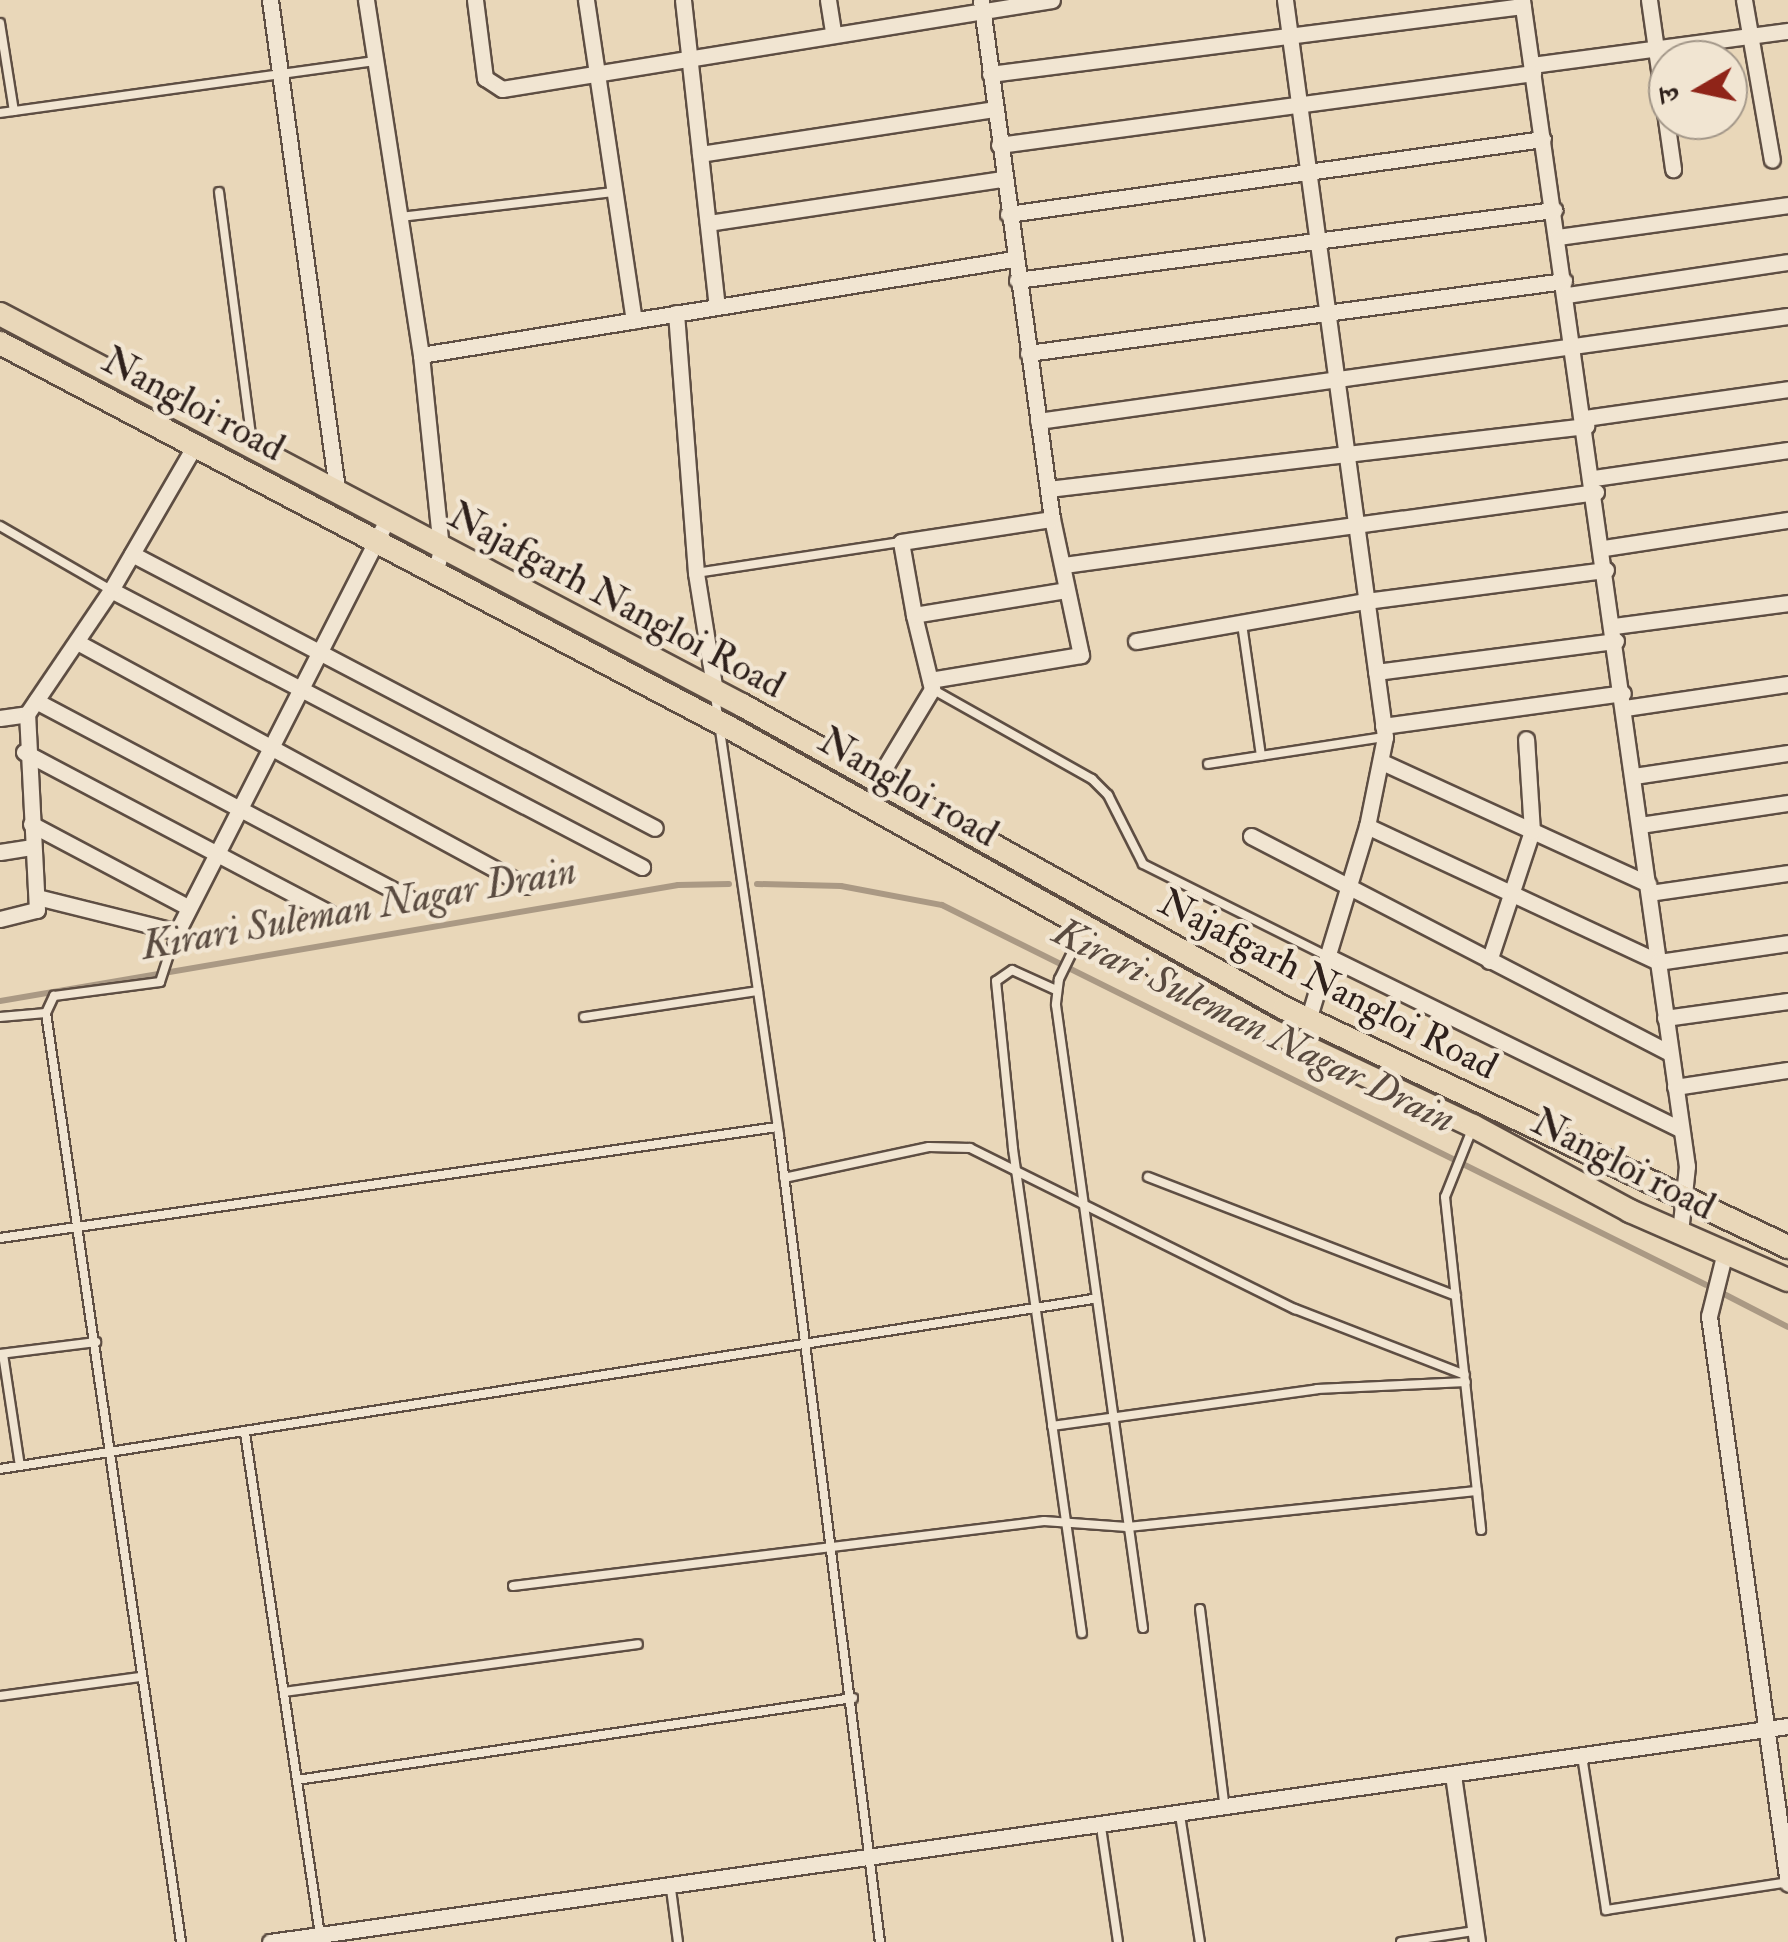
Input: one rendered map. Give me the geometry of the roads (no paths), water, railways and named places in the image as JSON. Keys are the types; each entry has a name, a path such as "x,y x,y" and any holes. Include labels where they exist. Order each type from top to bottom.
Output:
{"main road":[{"name":"Najafgarh Nangloi Road","path":"0,314 715,691 1308,1020 1687,1204 1788,1247"},
{"name":"Nangloi road","path":"0,343 718,722 1272,1031 1474,1126 1724,1256 1788,1280"}],"street":[{"path":"270,0 338,494"},
{"path":"366,0 421,355 440,549 435,575"},
{"path":"475,0 490,87 833,34 982,4 1052,0"},
{"path":"586,0 634,320"},
{"path":"684,0 717,306"},
{"path":"828,0 833,34"},
{"path":"1284,0 1384,732 1382,762 1366,826 1308,1020"},
{"path":"1648,0 1653,40"},
{"path":"1744,0 1772,160"},
{"path":"990,74 1290,41 1523,3 1604,548 1680,1129 1687,1204 1680,1233"},
{"path":"931,685 1081,654 1052,519 982,4"},
{"path":"1725,40 1788,30"},
{"path":"999,145 1299,108 1648,52"},
{"path":"700,154 995,109"},
{"path":"1008,214 1544,139"},
{"path":"1669,140 1674,169"},
{"path":"708,223 1004,179"},
{"path":"1558,237 1788,205"},
{"path":"1017,280 1554,210"},
{"path":"421,355 1014,259"},
{"path":"1028,353 1327,312 1788,262"},
{"path":"676,313 696,573 715,691"},
{"path":"1038,421 1788,316"},
{"path":"1048,489 1319,455 1347,458 1788,388"},
{"path":"0,919 32,914 38,897 24,752 31,708 111,590 194,445"},
{"path":"1064,566 1356,526 1788,450"},
{"path":"876,782 931,685 901,542 1052,519"},
{"path":"38,897 177,932 236,808 386,520"},
{"path":"1604,548 1788,520"},
{"path":"132,554 655,828"},
{"path":"1136,640 1366,601 1606,570"},
{"path":"111,590 642,867"},
{"path":"914,614 1066,590"},
{"path":"1376,672 1788,604"},
{"path":"76,642 266,750 526,886"},
{"path":"1384,732 1624,700 1788,684"},
{"path":"0,718 31,708 416,902"},
{"path":"1489,961 1532,831 1526,739"},
{"path":"24,752 328,912"},
{"path":"1634,776 1788,753"},
{"path":"1382,762 1649,889 1788,874"},
{"path":"1640,825 1788,803"},
{"path":"31,824 188,907"},
{"path":"1366,826 1658,962 1788,943"},
{"path":"1251,836 1670,1053"},
{"path":"0,852 33,847"},
{"path":"1327,956 1680,1129"},
{"path":"1665,1018 1788,1001"},
{"path":"1674,1087 1788,1070"},
{"path":"1724,1256 1709,1316 1788,1882"},
{"path":"270,1942 671,1889 869,1852 1101,1827 1788,1726"},
{"path":"1452,1775 1476,1936"}],"lane":[{"path":"0,23 14,111"},
{"path":"0,113 376,61"},
{"path":"220,192 253,448"},
{"path":"400,217 615,192"},
{"path":"0,526 111,590"},
{"path":"696,573 901,542"},
{"path":"1242,624 1261,756"},
{"path":"931,685 1092,779 1108,795 1143,864 1327,956"},
{"path":"715,691 778,1127 880,1942"},
{"path":"1208,764 1384,732"},
{"path":"1084,928 1056,990 1079,1203 1143,1628"},
{"path":"177,932 168,950 164,974 156,983 54,996 46,1013 181,1942"},
{"path":"1056,990 1012,970 996,981 1016,1174 1082,1633"},
{"path":"584,1017 758,991"},
{"path":"0,1017 46,1013"},
{"path":"1474,1126 1448,1182 1456,1296 1482,1530"},
{"path":"0,1238 778,1127"},
{"path":"784,1178 953,1144 1295,1309 1465,1379"},
{"path":"1148,1177 1456,1296"},
{"path":"0,1469 1093,1299"},
{"path":"20,1466 1,1354 96,1342"},
{"path":"1052,1426 1316,1389 1465,1379"},
{"path":"245,1433 320,1934"},
{"path":"513,1586 1044,1521 1067,1526 1127,1527 1477,1491"},
{"path":"1200,1609 1224,1808"},
{"path":"284,1692 638,1644"},
{"path":"0,1696 140,1676"},
{"path":"298,1780 852,1698"},
{"path":"1582,1756 1606,1910 1788,1882"},
{"path":"1180,1815 1200,1942"},
{"path":"1101,1827 1118,1942"},
{"path":"671,1889 678,1942"},
{"path":"1402,1942 1476,1936"}],"waterway":[{"name":"Kirari Suleman Nagar Drain","path":"0,1001 678,885 729,884"},
{"name":"Kirari Suleman Nagar Drain","path":"757,884 841,886 942,905 1706,1285"},
{"name":"Kirari Suleman Nagar Drain","path":"1722,1293 1788,1327"}]}
